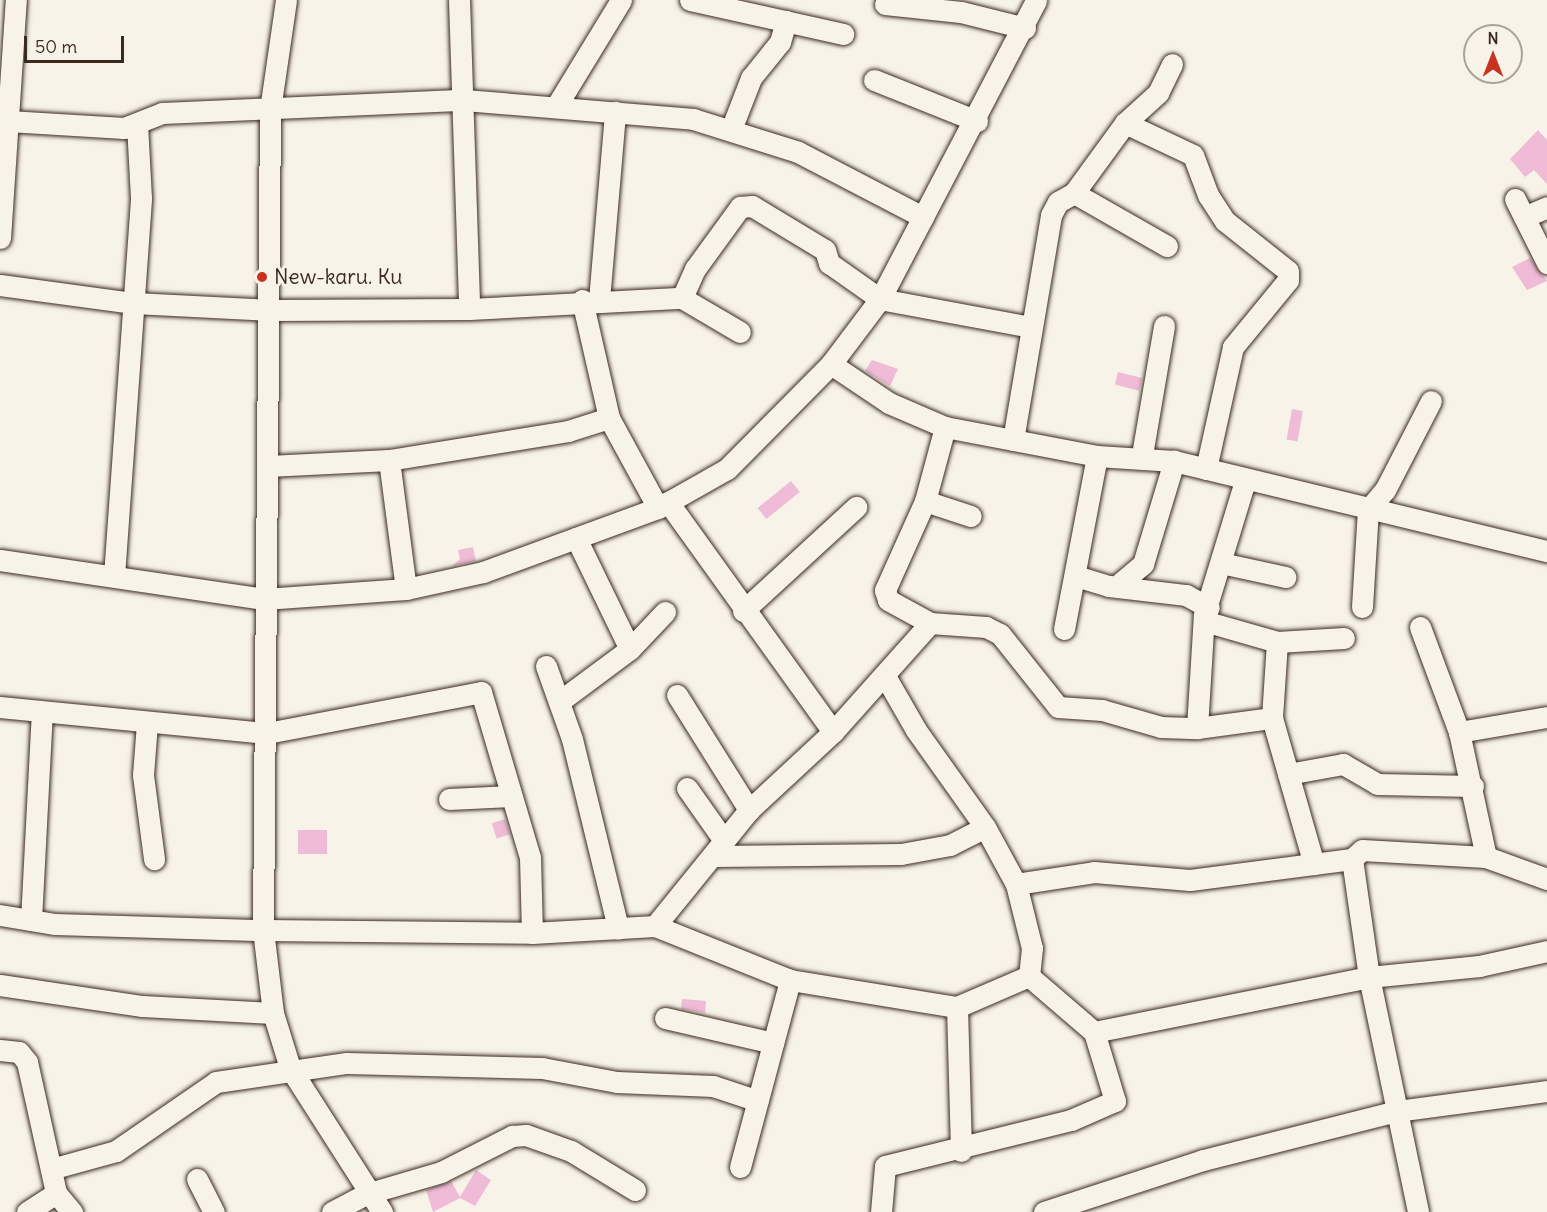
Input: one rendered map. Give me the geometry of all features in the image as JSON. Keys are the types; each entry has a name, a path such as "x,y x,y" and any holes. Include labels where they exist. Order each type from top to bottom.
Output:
{"street":[{"path":"0,238 2,178 8,121 7,43 16,0"},
{"path":"286,0 270,110 272,310 264,598 267,733 263,930 273,1013 290,1068 366,1194 382,1212"},
{"path":"459,0 469,309"},
{"path":"557,105 621,0"},
{"path":"690,0 843,34"},
{"path":"0,560 264,598 406,589 483,572 663,505 727,469 831,364 880,299 977,121 1036,0"},
{"path":"885,4 962,12 1024,28"},
{"path":"732,128 751,78 780,42 786,21"},
{"path":"1013,440 1051,215 1058,202 1074,192 1125,123 1158,93 1172,64"},
{"path":"874,80 977,121"},
{"path":"8,121 124,128 162,113 464,100 557,105 732,128 798,152 923,217"},
{"path":"615,112 591,300 609,418 663,505 833,732"},
{"path":"114,576 141,198 137,123"},
{"path":"1125,123 1193,154 1208,195 1225,221 1288,272 1288,280 1233,347 1206,469"},
{"path":"1074,192 1167,246"},
{"path":"682,298 695,269 746,206 803,235 825,250 830,263 880,299 1031,327"},
{"path":"1547,207 1520,208 1547,263"},
{"path":"0,285 134,303 272,310 469,309 591,300 682,298 740,332"},
{"path":"1142,455 1164,326"},
{"path":"831,364 890,403 945,427 1097,456 1142,455 1174,461 1245,481 1547,551"},
{"path":"1362,607 1368,510 1385,490 1431,401"},
{"path":"268,466 389,460 568,431 609,418"},
{"path":"945,427 925,501 885,590 888,600 930,623 986,627 1000,634 1058,707 1197,728 1272,718"},
{"path":"1064,629 1076,576 1097,456"},
{"path":"389,460 406,589"},
{"path":"1130,582 1174,461"},
{"path":"1197,728 1206,614 1245,481"},
{"path":"925,501 971,516"},
{"path":"743,612 856,507"},
{"path":"576,538 630,649"},
{"path":"1221,563 1286,577"},
{"path":"1076,576 1130,582 1186,595 1206,614 1278,642 1344,638"},
{"path":"560,701 630,649 665,612"},
{"path":"655,926 749,810 833,732 930,623"},
{"path":"1420,627 1459,732 1473,786 1485,857"},
{"path":"1278,642 1272,718 1314,864"},
{"path":"546,666 560,701 618,928"},
{"path":"885,676 916,730 985,826 1016,884 1032,948 1029,976"},
{"path":"0,706 147,723 267,733 481,692 530,857 532,933"},
{"path":"677,695 749,810"},
{"path":"31,920 42,712"},
{"path":"1459,732 1547,717"},
{"path":"147,723 143,775 154,859"},
{"path":"1288,774 1343,764 1377,784 1473,786"},
{"path":"687,788 718,848"},
{"path":"449,799 511,796"},
{"path":"718,848 901,854 950,845 985,826"},
{"path":"1016,884 1094,872 1190,880 1352,859 1362,850 1485,857 1547,879"},
{"path":"1352,859 1369,976 1418,1212"},
{"path":"0,915 31,920 263,930 532,933 655,926 790,980 957,1007 1029,976"},
{"path":"1094,1032 1369,976 1479,966 1547,951"},
{"path":"881,1212 885,1166 961,1150 1071,1120 1115,1101 1094,1032 1029,976"},
{"path":"740,1167 790,980"},
{"path":"0,985 142,1006 273,1013"},
{"path":"957,1007 961,1150"},
{"path":"665,1018 773,1043"},
{"path":"0,1050 19,1052 27,1062 56,1193 72,1212"},
{"path":"51,1169 116,1151 216,1082 290,1068 347,1063 542,1068 617,1082 713,1086 758,1101"},
{"path":"1044,1212 1203,1160 1397,1111 1547,1091"},
{"path":"332,1212 366,1194 441,1172 512,1136 526,1135 571,1151 634,1190"},
{"path":"197,1179 214,1212"},
{"path":"27,1212 56,1193"}],"building":[{"path":"1538,130 1547,140 1547,184 1534,170 1525,177 1510,159"},
{"path":"1530,258 1547,281 1527,290 1512,267"},
{"path":"872,360 898,369 890,386 865,371"},
{"path":"1118,372 1142,378 1139,391 1115,385"},
{"path":"1292,409 1303,411 1297,441 1287,440"},
{"path":"791,481 800,492 766,519 758,508"},
{"path":"473,547 476,561 452,566 460,559 458,550"},
{"path":"505,819 510,834 497,839 492,823"},
{"path":"298,830 327,830 327,854 298,854"},
{"path":"682,999 706,1001 705,1013 681,1009"},
{"path":"476,1170 491,1180 475,1206 460,1198 433,1212 426,1190 451,1181 460,1197"}],"place":[{"name":"New-karu. Ku","path":"262,277"}]}
